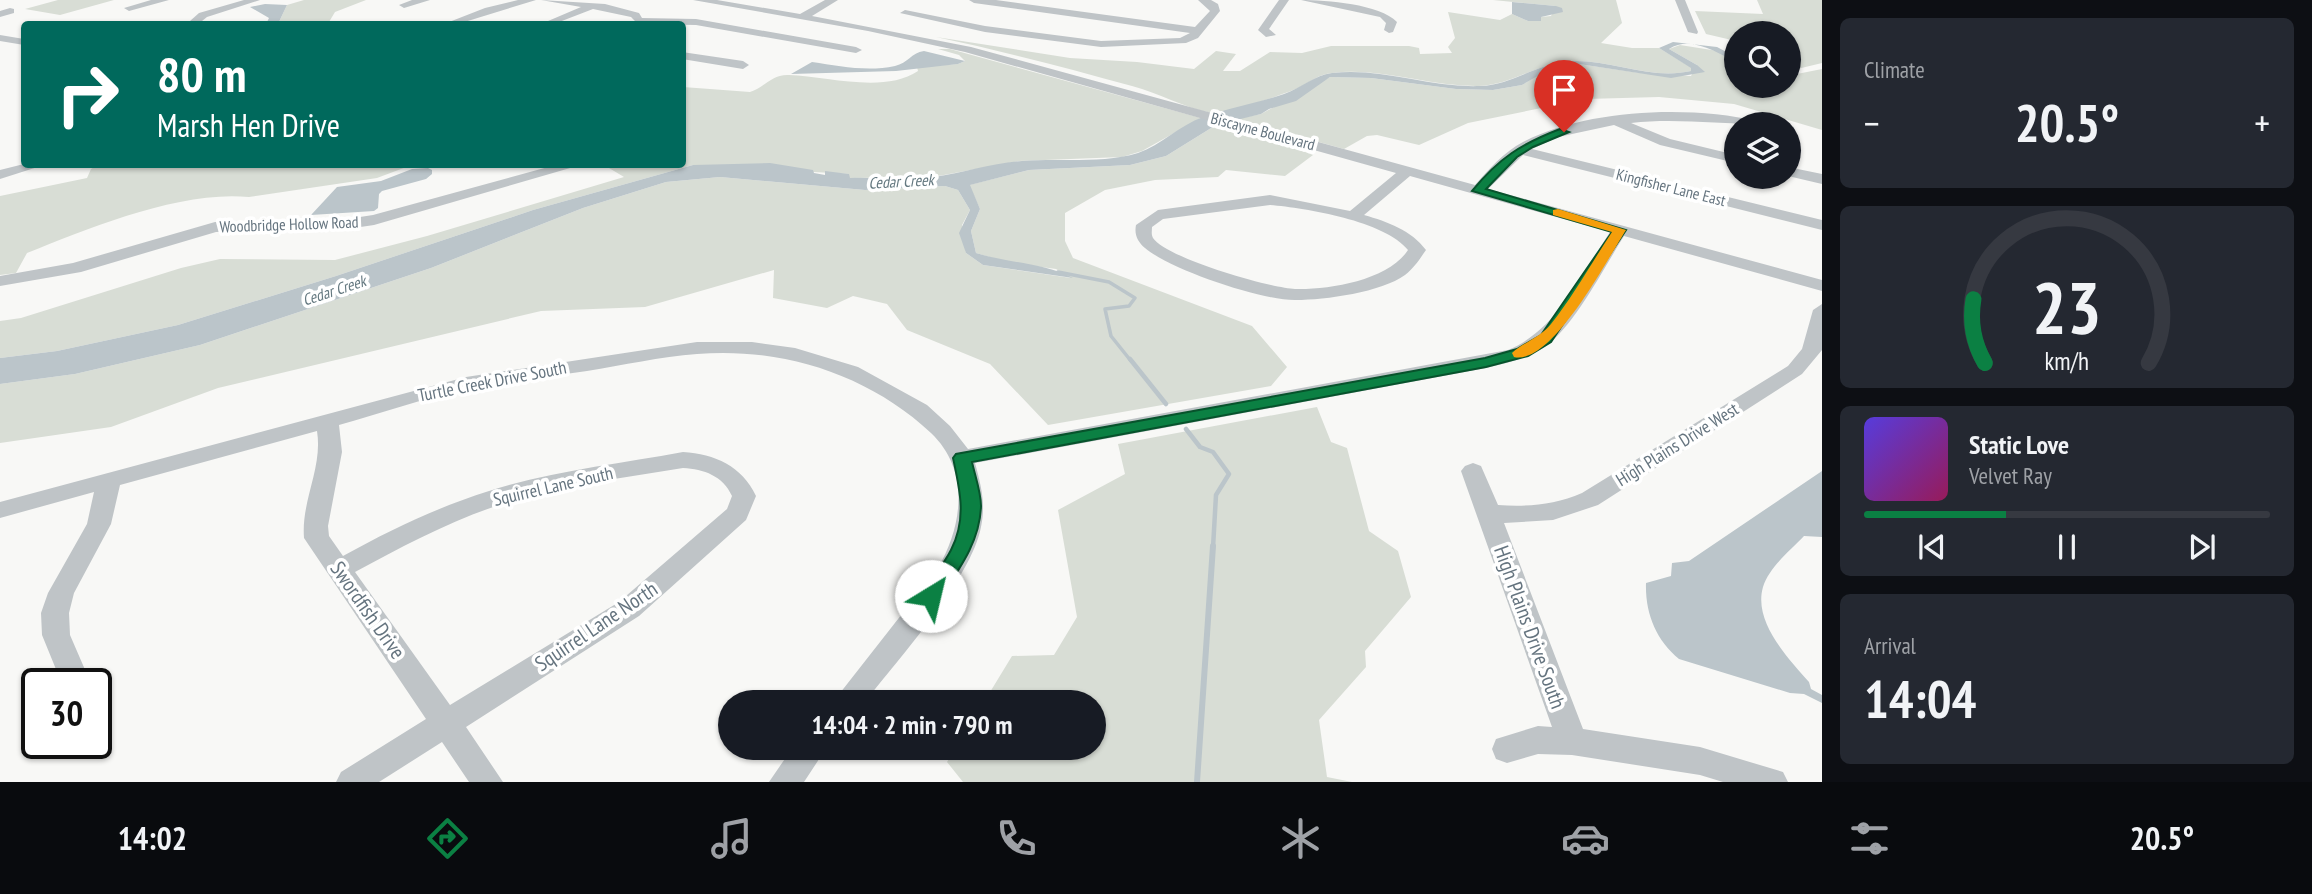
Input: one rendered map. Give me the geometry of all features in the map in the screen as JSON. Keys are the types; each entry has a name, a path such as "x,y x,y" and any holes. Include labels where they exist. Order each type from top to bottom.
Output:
{"street":[{"path":"130,8 163,0"},
{"path":"218,0 241,4"},
{"path":"196,21 198,18 256,0"},
{"path":"404,5 425,0"},
{"path":"458,21 531,0"},
{"path":"546,0 629,12 635,15 636,21"},
{"name":"Biscayne Boulevard","path":"698,0 803,16 948,45 1822,286"},
{"path":"803,16 830,0"},
{"path":"974,0 1198,31"},
{"path":"905,13 978,19 1092,44 1182,41 1198,31 1215,11 1212,5 1203,0"},
{"path":"1270,35 1263,30 1284,0"},
{"path":"1306,0 1383,15 1392,22 1389,30"},
{"path":"1680,0 1693,32"},
{"path":"978,19 1000,4"},
{"path":"554,21 593,6"},
{"path":"686,22 856,50"},
{"path":"0,38 21,42"},
{"path":"0,49 21,43"},
{"path":"686,56 743,65"},
{"path":"1478,191 1507,159 1521,150 1564,132 1617,122 1703,117 1724,120"},
{"path":"1617,122 1665,142 1724,156"},
{"name":"Kingfisher Lane East","path":"1521,150 1822,225"},
{"path":"0,175 25,168"},
{"name":"Woodbridge Hollow Road","path":"0,281 75,268 215,227 347,224 374,220 562,168"},
{"path":"1352,217 1407,171"},
{"path":"1801,174 1822,179"},
{"path":"1270,200 1297,202 1352,217 1408,237 1415,244 1415,255 1388,277 1297,295 1271,293 1226,277 1157,249 1144,237 1144,225 1168,212 1270,200"},
{"path":"857,690 947,575 961,551 969,527 972,503 962,458 1486,362 1523,352 1546,339 1555,328 1620,230"},
{"name":"High Plains Drive West","path":"1488,513 1526,516 1548,514 1572,508 1590,499 1795,370 1812,350 1820,324"},
{"name":"Turtle Creek Drive South","path":"0,510 439,388 675,350 751,348 812,358 865,378 925,415 942,431 962,458"},
{"name":"Swordfish Drive","path":"327,419 331,452 314,522 317,538 487,782"},
{"name":"Squirrel Lane South","path":"340,569 462,509 536,486 683,460 700,460 713,465 733,479"},
{"name":"High Plains Drive South","path":"1474,471 1572,741"},
{"name":"Squirrel Lane North","path":"446,724 628,609 654,589 737,514 744,496 741,487 733,479"},
{"path":"70,668 56,635 55,613 61,593 99,524 109,480"},
{"path":"352,782 446,724"},
{"path":"1507,748 1538,740 1572,741 1690,759 1772,782"},
{"path":"785,782 802,760"}],"shaded area":[{"path":"58,0 114,0 60,15 25,9"},
{"path":"304,0 366,0 335,12 330,21 279,21 287,5"},
{"path":"1493,0 1616,0 1622,23 1601,43 1632,48 1659,48 1692,68 1691,71 1648,72 1576,61 1551,64 1504,82 1479,86 1442,84 1369,73 1332,73 1268,99 1229,111 1212,113 1132,86 936,37 1070,58 1194,69 1216,51 1236,54 1223,71 1240,71 1270,52 1302,53 1331,46 1409,46 1419,48 1420,54 1452,53 1448,47 1455,38 1448,12 1500,20 1512,14 1528,21 1541,21 1541,17 1551,16 1556,6"},
{"path":"1757,0 1822,0 1822,63 1801,68 1801,21 1724,21 1724,38 1706,34 1695,11 1763,14"},
{"path":"1680,45 1718,51 1724,55 1724,98 1801,98 1801,73 1822,69 1822,130 1801,124 1801,112 1761,112 1734,104 1659,97 1586,99 1468,123 1419,145 1377,135 1367,136 1344,149 1236,119 1261,114 1330,77 1371,78 1456,89 1493,90 1522,85 1542,73 1579,64 1640,73 1691,76 1697,65 1669,49"},
{"path":"938,49 950,49 1201,118 1142,151 1122,157 1019,161 933,177 849,178 849,174 693,165 686,167 686,87 750,92 783,75 872,83 889,81 918,71 917,67 958,64 965,61 959,55"},
{"path":"1223,124 1289,142 1287,145 1313,155 1285,176 1226,170 1218,177 1155,180 1105,190 1065,213 1065,241 1073,258 1252,326 1287,367 1271,386 1048,425 990,364 907,330 887,304 853,296 827,308 773,298 774,270 645,307 541,311 218,388 111,427 0,443 0,384 75,374 200,345 431,268 583,208 666,182 720,177 865,190 945,186 958,190 970,210 962,225 966,253 983,265 1071,278 1056,269 1006,262 976,253 971,231 980,209 969,185 1029,170 1130,165 1166,156 1216,125"},
{"path":"404,168 377,178 249,197 222,196 165,205 107,222 27,253 16,273 0,275 0,196 87,178 91,169"},
{"path":"609,168 682,168 533,210 178,325 57,351 0,358 0,321 21,318 181,268 220,259 335,260 427,236 624,177"},
{"path":"1317,407 1331,442 1347,448 1369,531 1398,551 1411,597 1365,651 1366,667 1319,720 1327,777 1352,782 963,782 947,762 1106,760 1106,690 991,690 1012,656 1054,655 1077,617 1058,510 1125,474 1118,444"}],"water":[{"path":"1512,2 1556,6 1562,8 1563,12 1541,17 1541,21 1528,21 1512,14"},
{"path":"265,4 287,5 279,21 268,21 269,18 250,7"},
{"name":"Cedar Creek","path":"1673,42 1717,47 1724,51 1724,56 1704,47 1686,44 1669,49 1705,72 1671,78 1579,64 1543,73 1522,85 1493,90 1456,89 1371,78 1330,77 1296,101 1261,114 1216,125 1166,156 1130,165 1029,170 970,185 980,209 971,231 976,253 1050,269 1073,278 983,265 966,253 959,233 970,210 958,190 945,186 865,190 720,177 666,182 583,208 431,268 200,345 75,374 0,384 0,358 57,351 178,325 533,210 693,165 770,163 813,170 814,173 825,175 825,171 849,174 850,178 913,179 1011,162 1110,158 1138,153 1195,121 1284,94 1332,73 1369,73 1443,84 1480,86 1504,82 1563,62 1591,62 1662,73 1691,71 1691,68 1659,48"},
{"path":"924,51 965,61 896,71 791,74 812,62 843,67 885,68 903,63"},
{"path":"412,169 432,170 432,174 426,179 382,191 379,194 378,208 374,211 311,215 337,187 381,181"},
{"path":"1822,471 1822,537 1804,536 1781,559 1766,580 1761,600 1763,613 1774,639 1809,682 1811,689 1822,695 1822,703 1804,694 1790,693 1679,659 1658,635 1650,615 1646,583 1671,576 1672,563 1689,561"}],"waterway":[{"path":"1058,272 1109,282 1135,298 1129,306 1105,309 1111,336 1131,361"},
{"path":"1130,359 1166,404"},
{"path":"1186,429 1200,447 1213,452 1229,474 1216,495 1213,548"},
{"path":"1197,782 1213,546"}],"slow traffic":[{"path":"1520,353 1546,339 1555,328 1620,230 1558,213"}],"route":[{"path":"931,596 961,551 969,527 972,503 962,458 1486,362 1523,352 1546,339 1620,230 1478,191 1507,159 1529,144 1564,132"}]}
